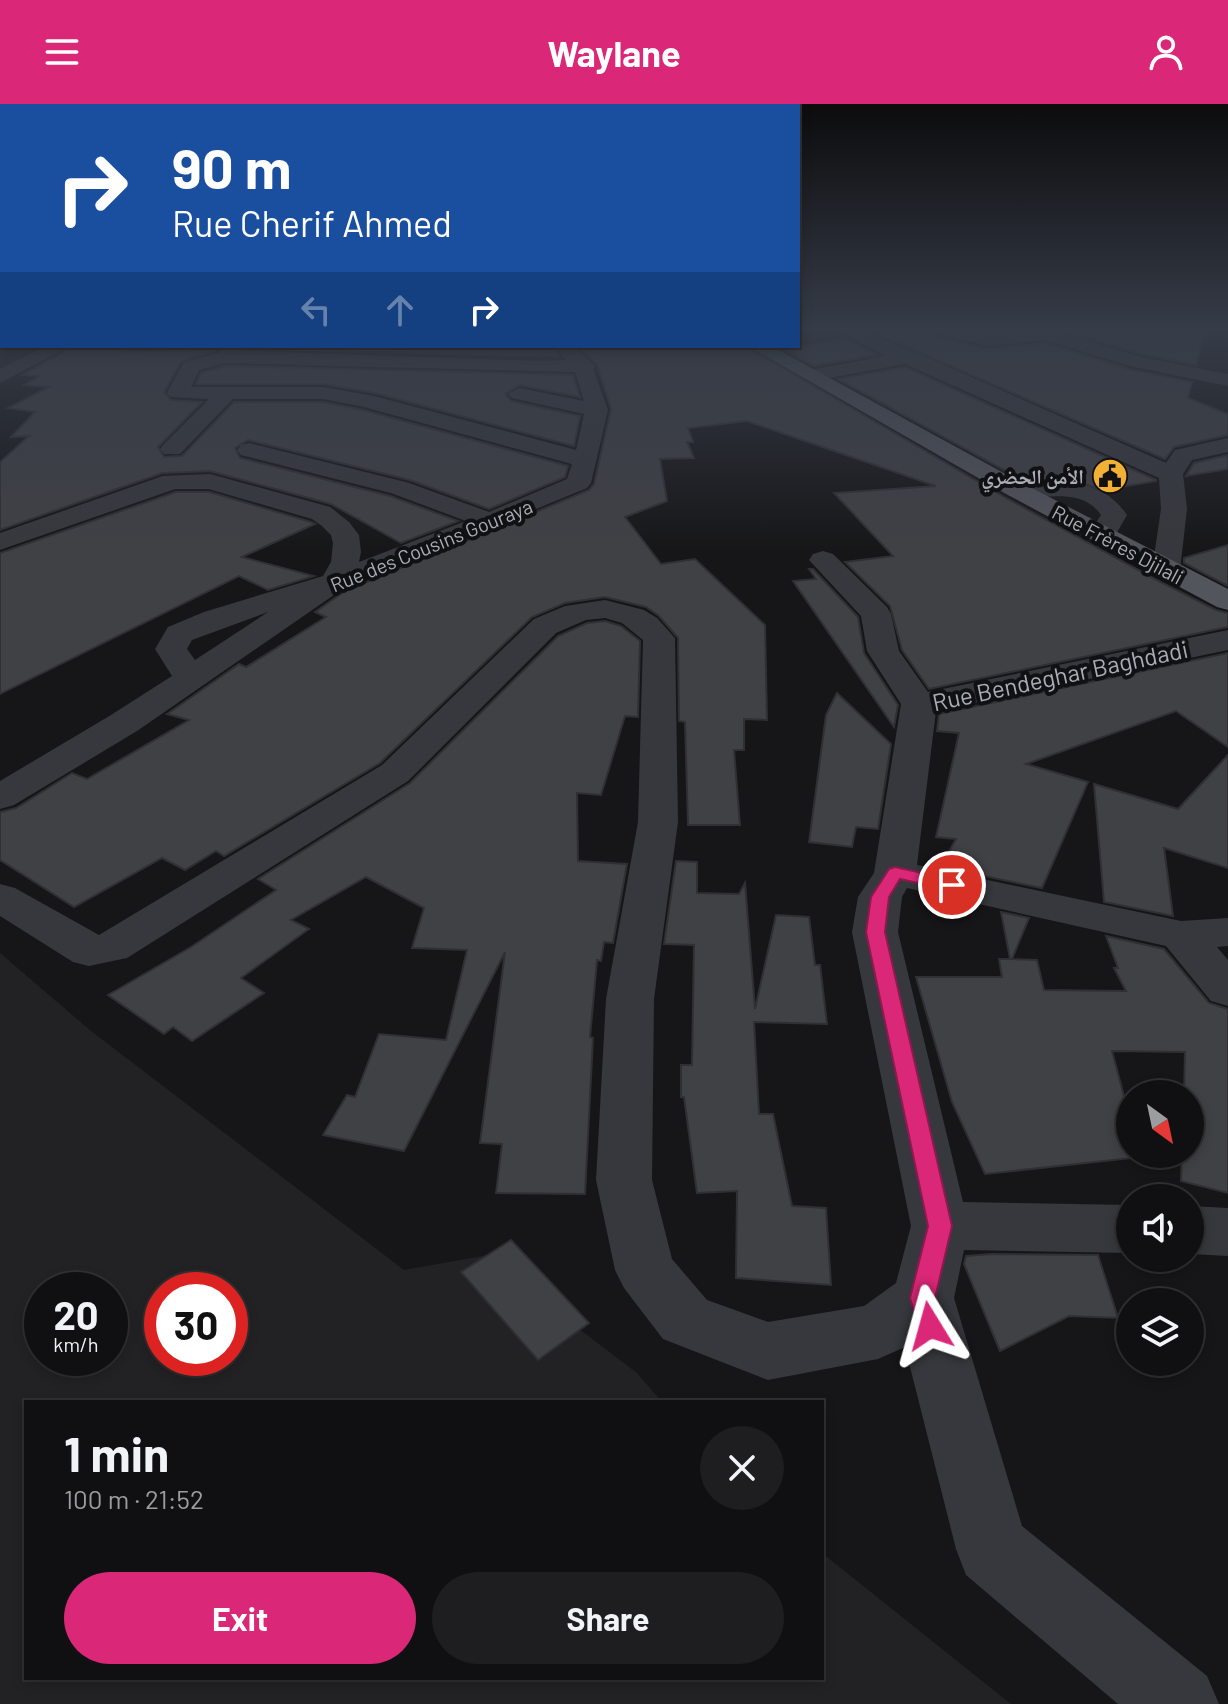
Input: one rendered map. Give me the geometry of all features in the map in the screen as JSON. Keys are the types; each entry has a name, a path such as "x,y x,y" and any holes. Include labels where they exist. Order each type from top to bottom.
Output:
{"main road":[{"path":"865,405 1017,490"},
{"name":"Rue Frères Djilali","path":"1102,535 1228,601"}],"street":[{"path":"172,449 216,405"},
{"path":"380,405 585,460"},
{"path":"571,405 597,410"},
{"name":"Rue des Cousins Gouraya","path":"0,797 124,723 334,582 578,483 597,410 595,405"},
{"path":"1029,405 1177,464 1228,466"},
{"path":"1177,464 1228,445"},
{"path":"249,450 400,488 490,521"},
{"path":"1166,570 1177,464"},
{"path":"0,542 172,481 210,482 321,513 332,519 344,531 349,552 345,566 334,582 215,619 179,634 171,649 191,679"},
{"path":"1017,490 1076,491 1096,498 1111,508 1114,515 1102,535"},
{"path":"823,560 876,614 883,651 919,704"},
{"path":"0,897 89,951 111,948 395,773 545,626 573,612 605,608 643,620 659,638 658,822 630,999 624,1180 645,1270 685,1320 768,1351 878,1331 923,1298"},
{"name":"Rue Bendeghar Baghdadi","path":"940,1226 875,932 880,897 895,873 919,704 1228,640"},
{"path":"895,873 1181,935 1228,932"},
{"path":"1181,935 1228,990"},
{"path":"1116,1229 940,1226 923,1298 992,1549 1179,1704"},
{"path":"1204,1231 1228,1232"}],"shaded area":[{"path":"0,953 91,1031 404,1270 483,1256 637,1373 660,1400 24,1400 24,1680 824,1680 824,1555 1011,1704 0,1704"}],"building":[{"path":"15,405 199,405 158,447 164,457 182,456 231,405 336,405 568,466 565,477 489,509 410,480 248,440 235,448 240,458 390,496 458,521 401,543 331,504 210,471 162,473 0,530 0,462 29,436 11,437 35,412 8,408"},
{"path":"419,405 528,405 580,416 574,446"},
{"path":"610,405 846,405 1006,498 1155,579 1228,613 1228,627 929,689 902,650 890,606 845,562 893,556 834,493 936,486 747,421 688,428 693,442 687,442 694,458 660,459 667,501 625,517 661,564 695,559 765,625 767,720 744,719 744,750 734,750 740,825 688,825 685,722 679,721 678,638 659,616 646,607 605,597 565,603 532,617 380,763 224,856 216,851 185,870 162,858 74,907 0,860 0,812 16,808 72,773 87,779 189,720 167,714 239,664 246,667 326,617 315,612 345,591 589,490 594,484"},
{"path":"885,405 989,405 1156,480 1104,490 1067,479 1024,481"},
{"path":"1040,405 1205,405 1228,414 1228,435 1174,447 1165,459"},
{"path":"1228,455 1228,469 1186,476 1194,463"},
{"path":"176,492 209,492 315,524 242,557 314,576 268,590 239,576 0,694 0,553"},
{"path":"1228,545 1228,586 1184,563 1184,558"},
{"path":"809,569 813,569 858,617 864,653 898,705 894,727 793,581 816,579"},
{"path":"605,621 621,626 640,641 638,717 625,716 601,795 577,793 578,861 627,864 613,943 604,942 601,961 597,960 590,1037 593,1038 585,1194 496,1193 502,1144 480,1143 505,952 404,1151 323,1135 347,1095 355,1097 379,1034 446,1040 467,950 412,948 424,908 366,877 291,920 309,929 241,978 264,993 192,1041 173,1027 164,1034 108,995 191,947 276,890 258,879 410,783 558,636 587,623"},
{"path":"1228,653 1228,747 1176,711 1026,764 1088,782 1042,888 940,867 956,839 936,837 959,733 937,731 939,714"},
{"path":"837,693 891,744 878,829 856,827 852,847 809,842 826,715"},
{"path":"1228,755 1228,868 1164,848 1173,916 1104,902 1094,784 1178,809"},
{"path":"676,861 697,862 697,893 739,894 745,883 755,1009 776,915 809,917 815,965 820,965 827,1024 754,1022 759,1114 773,1114 792,1206 826,1208 831,1285 736,1278 737,1191 697,1193 684,1097 681,1097 681,1065 692,1065 694,945 664,944"},
{"path":"1001,912 1029,918 1012,959 1037,960 1044,990 1126,991 1114,968 1118,968 1106,936 1164,949 1209,1003 1228,1009 1228,1193 1204,1187 1204,1184 1181,1181 1181,1168 1204,1168 1204,1080 1184,1080 1185,1052 1112,1051 1120,1080 1116,1080 1116,1160 985,1174 952,1102 916,977 1002,977 999,959 1010,959"},
{"path":"511,1240 589,1323 538,1360 461,1272"},
{"path":"1098,1255 1116,1318 1069,1316 1000,1351 964,1264 966,1256"}],"place":[{"name":"الأمن الحضري","path":"1110,476"}],"route":[{"path":"930,1326 923,1298 940,1226 875,932 880,897 895,873 952,885"}]}
